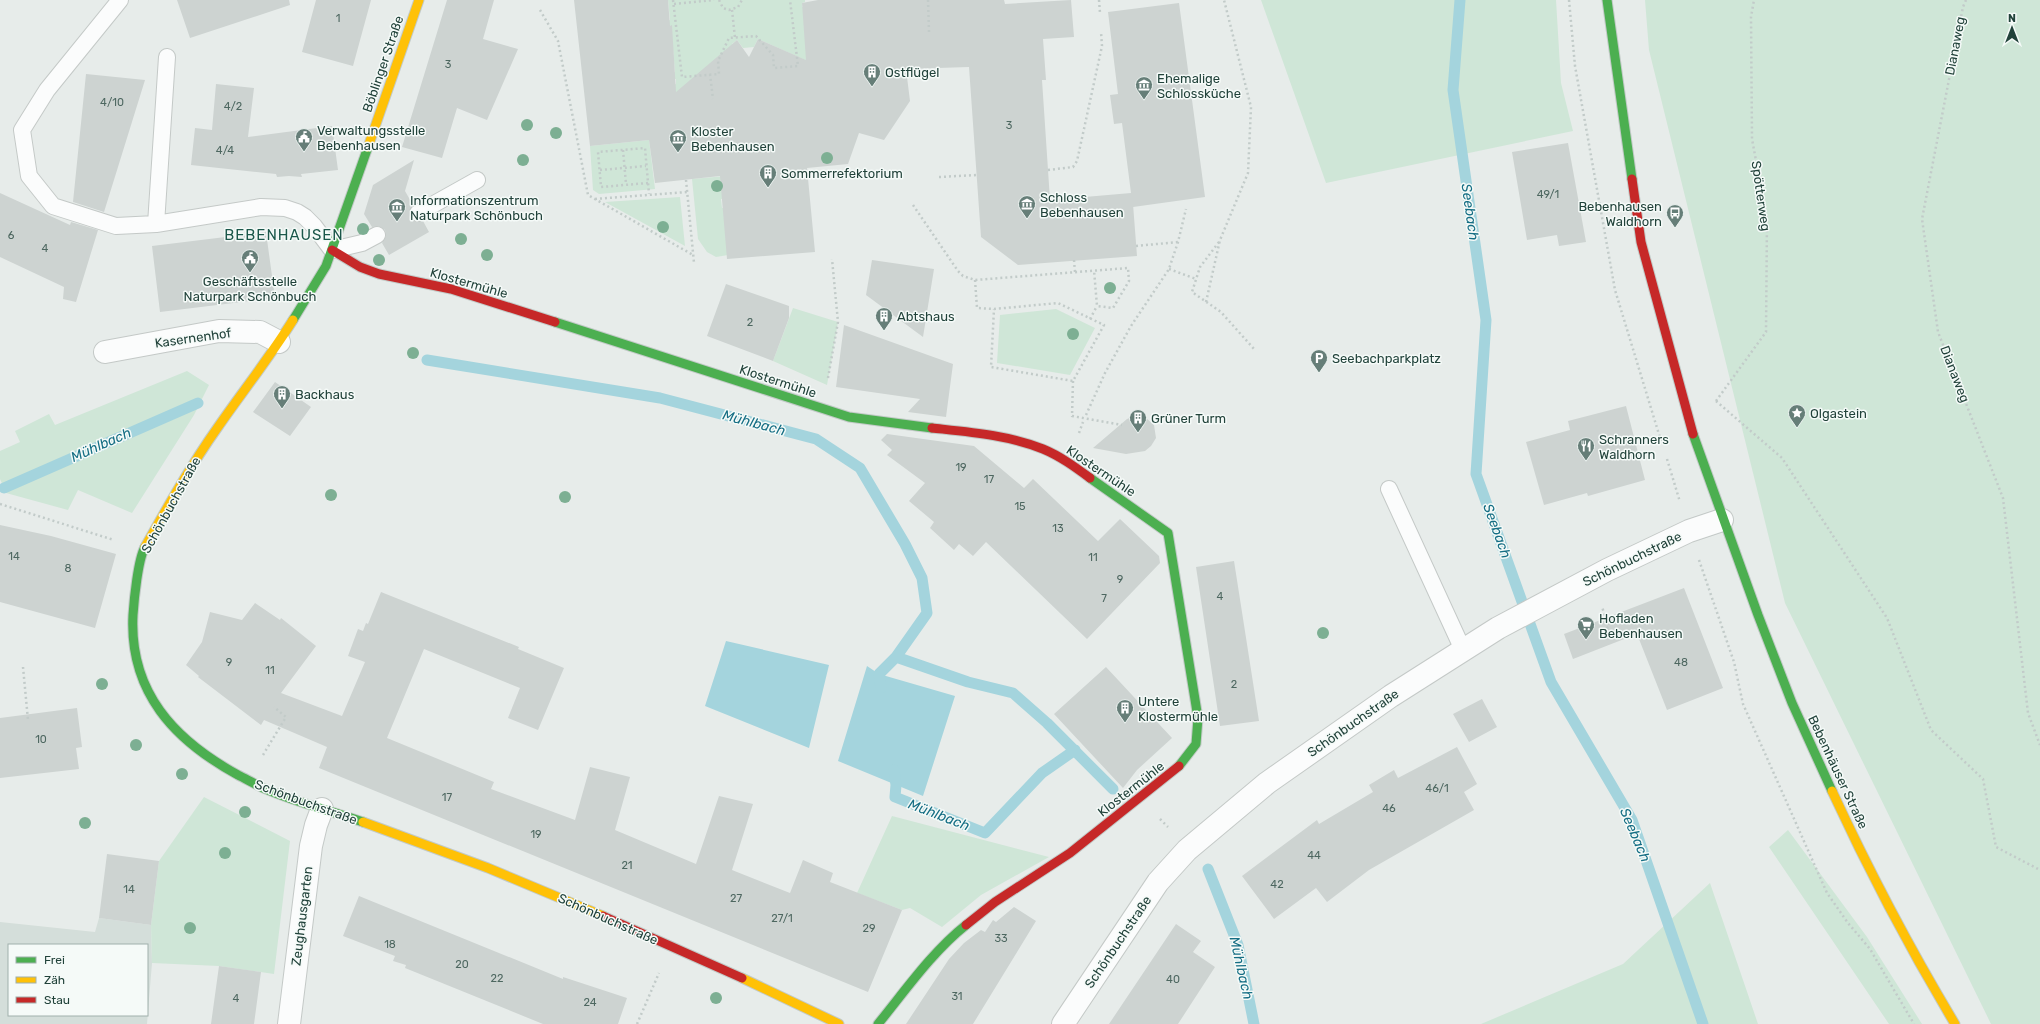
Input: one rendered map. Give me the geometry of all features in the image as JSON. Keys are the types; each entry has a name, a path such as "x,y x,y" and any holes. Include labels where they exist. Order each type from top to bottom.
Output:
{"street":[{"name":"Böblinger Straße","path":"332,250 419,0"},
{"name":"Bebenhäuser Straße","path":"1607,0 1641,242 1695,442 1722,520 1792,703 1844,817 1924,972 1955,1024"},
{"name":"Schönbuchstraße","path":"332,250 321,276 279,342 217,428 175,494 143,550 134,602 132,638 137,665 148,692 167,721 196,749 211,760 248,781 267,790 446,852 553,895 670,946 839,1024"},
{"name":"Klostermühle","path":"332,250 360,267 379,274 451,289 849,417 998,436 1043,449 1068,462 1168,533 1198,718 1196,744 1177,769 1137,802 1070,853 995,902 955,934 918,975 878,1024"},
{"name":"Kasernenhof","path":"105,352 219,331 260,332 279,342"},
{"name":"Schönbuchstraße","path":"1063,1024 1158,882 1187,850 1267,783 1391,696 1498,628 1551,599 1689,531 1722,520"},
{"name":"Zeughausgarten","path":"288,1024 311,846 316,824 322,809"}],"lane":[{"path":"120,0 47,90 22,130 29,176 53,206 116,226 156,224 261,207 285,208 305,217 314,226 332,250 362,243 377,235"},
{"path":"156,224 167,57"},
{"path":"418,213 477,180"},
{"path":"1389,490 1463,650"}],"path":[{"path":"714,0 674,2 682,77 719,74 718,61 729,38 756,36 773,55 774,68 798,66 790,0"},
{"path":"719,0 723,8 732,10 738,7 742,0"},
{"path":"928,0 929,32"},
{"path":"1099,0 1100,12"},
{"path":"1206,302 1220,240 1248,173 1251,107 1224,0"},
{"path":"1569,0 1575,66 1615,290 1664,448"},
{"name":"Spötterweg","path":"1754,0 1751,17 1752,138 1767,220 1766,332 1716,401 1782,458 1886,618 1931,730 1983,779 1996,848 2040,870"},
{"name":"Dianaweg","path":"1966,0 1963,7 1922,219 1938,332 2003,498 2028,713 2040,745"},
{"path":"540,10 558,41 588,195 693,254"},
{"path":"732,10 736,38"},
{"path":"1048,170 1070,169 1077,161 1102,46 1101,32"},
{"path":"710,74 713,99"},
{"path":"648,183 601,187 598,152 645,148 649,194"},
{"path":"622,150 626,184"},
{"path":"600,170 646,166"},
{"path":"939,177 977,175"},
{"path":"686,180 694,263"},
{"path":"594,199 687,192"},
{"path":"913,205 958,271 963,276 975,280 1128,268 1129,281 1113,308 1097,306"},
{"path":"1086,415 1105,373 1131,326 1169,269 1178,242 1186,209"},
{"path":"1220,240 1200,267 1192,292 1221,312 1254,349"},
{"path":"1136,246 1178,242"},
{"path":"827,385 838,322 832,259"},
{"path":"1074,260 1075,272"},
{"path":"1169,269 1196,279"},
{"path":"1090,319 1097,306 1094,270"},
{"path":"975,280 977,308 994,309 1058,303 1104,325 1073,380 1072,416 1122,425"},
{"path":"994,309 991,367 1073,380"},
{"path":"1666,456 1689,531 1734,662 1743,704 1827,893 1848,923 1870,949 1914,1024"},
{"path":"0,504 143,550"},
{"path":"23,667 28,720"},
{"path":"248,781 286,717 274,707"},
{"path":"637,1024 670,946"}],"shaded area":[{"path":"99,918 151,925 152,963 148,1012 148,944 8,944 8,1016 148,1016 147,1024 0,1024 0,922 95,932"}],"green space":[{"path":"668,0 805,0 805,2 802,3 802,7 806,7 812,63 758,39 754,47 743,48 737,40 732,44 737,51 684,92 673,93 672,85 676,84 676,79 672,79 671,73 675,72 671,26 666,26 666,21 670,20"},
{"path":"1261,0 1556,0 1561,83 1573,131 1326,183"},
{"path":"1645,0 2040,0 2040,1024 1991,1024 1785,603 1649,50"},
{"path":"649,140 655,189 599,194 593,190 590,146"},
{"path":"726,176 728,198 721,199 722,208 729,207 728,255 716,257 707,252 698,239 692,179"},
{"path":"680,197 685,246 605,202"},
{"path":"793,308 838,322 827,385 773,361"},
{"path":"1056,309 1095,328 1070,375 997,363 1000,315"},
{"path":"187,371 209,385 194,415 132,513 78,490 68,510 6,493 0,479 0,451 20,442 15,431 49,414 55,425"},
{"path":"204,797 290,841 274,974 219,966 152,963 151,925 159,861"},
{"path":"892,816 1049,857 981,895 942,927 910,908 902,910 857,893"},
{"path":"1788,830 1867,937 1922,1024 1889,1024 1769,847"},
{"path":"1710,883 1758,1024 1481,1024 1623,964"}],"water":[{"path":"726,641 829,665 809,748 705,706"},
{"path":"867,666 879,674 955,696 923,796 838,761"}],"building":[{"path":"177,0 289,0 290,5 190,38"},
{"path":"316,0 371,0 353,66 302,52"},
{"path":"447,0 494,0 483,39 518,49 487,120 457,108 442,158 402,147"},
{"path":"574,0 668,0 670,26 672,25 676,92 737,40 749,57 758,39 806,60 802,3 818,0 1004,0 1005,4 1071,0 1074,37 1043,39 1046,80 1042,80 1050,200 1131,193 1122,123 1114,124 1110,95 1118,94 1108,12 1179,3 1205,197 1133,207 1137,256 1018,265 981,237 969,67 906,69 910,101 884,140 859,133 848,164 807,168 815,252 727,259 720,176 655,183 649,140 590,146"},
{"path":"86,74 145,80 104,212 73,202"},
{"path":"216,84 254,88 248,137 332,126 338,170 301,174 302,177 277,177 276,174 191,165 195,128 212,130"},
{"path":"1568,143 1586,242 1559,246 1557,235 1527,240 1512,152"},
{"path":"414,160 405,191 413,205 409,213 414,221 423,221 429,232 389,255 382,243 386,236 385,230 378,226 372,227 364,214 373,185"},
{"path":"0,193 70,225 71,222 98,230 76,302 63,299 64,287 0,257"},
{"path":"266,232 275,298 160,312 152,246"},
{"path":"872,260 934,269 923,337 866,295"},
{"path":"726,284 789,306 789,318 773,361 707,336"},
{"path":"844,325 953,364 946,417 908,412 920,399 836,387"},
{"name":"Backhaus","path":"275,382 311,407 290,436 253,412"},
{"name":"Schranners Waldhorn","path":"1626,406 1645,480 1588,496 1587,493 1544,505 1526,442 1570,430 1568,421"},
{"name":"Grüner Turm","path":"1134,416 1146,418 1154,425 1156,438 1151,446 1145,451 1126,454 1093,448 1127,419"},
{"path":"887,434 974,446 1024,488 1033,479 1098,541 1120,519 1159,556 1160,563 1087,639 986,542 973,556 959,544 954,550 930,528 934,522 909,501 925,483 887,455 892,450 881,440"},
{"path":"0,525 51,536 116,554 95,628 0,602"},
{"path":"1234,561 1259,721 1220,726 1196,567"},
{"path":"1684,588 1723,688 1667,710 1637,634 1573,659 1564,634"},
{"path":"381,592 519,647 518,649 564,668 538,730 508,718 520,688 424,649 387,738 494,782 491,789 575,820 590,767 630,777 615,830 696,864 719,796 753,804 732,870 790,893 803,860 833,873 830,882 902,910 868,992 319,768 327,747 264,720 261,725 198,677 199,676 186,665 202,642 210,612 242,620 255,603 280,620 281,618 316,646 281,693 342,716 365,662 348,656 358,629 363,631 366,623 368,624"},
{"name":"Untere Klostermühle","path":"1106,667 1172,738 1137,770 1123,788 1054,714"},
{"path":"1482,699 1497,727 1469,742 1453,714"},
{"path":"77,708 82,747 76,748 79,769 0,778 0,718"},
{"path":"1457,747 1477,784 1464,792 1474,810 1369,870 1327,902 1316,888 1274,919 1242,876 1317,820 1319,824 1373,792 1369,785 1394,770 1398,778"},
{"path":"107,854 159,861 151,925 99,918"},
{"path":"359,896 563,979 563,977 627,998 618,1024 543,1024 405,968 406,965 393,961 395,956 343,936"},
{"path":"1014,907 1036,921 973,1024 906,1024 949,959 964,943 981,930 985,932 993,920 996,922"},
{"path":"1176,924 1201,941 1193,952 1215,967 1178,1024 1109,1024"},
{"path":"219,966 261,972 254,1024 211,1024"}],"waterway":[{"name":"Seebach","path":"1460,0 1453,90 1486,320 1476,474 1551,682 1632,820 1703,1024"},
{"name":"Mühlbach","path":"427,360 660,398 816,439 860,468 905,544 922,578 927,613 896,657 879,674 881,688"},
{"name":"Mühlbach","path":"4,488 198,403"},
{"name":"Mühlbach","path":"896,657 968,682 1013,693 1047,723 1113,789"},
{"name":"Mühlbach","path":"894,770 896,785 895,797 985,833 1042,773 1075,750"},
{"name":"Mühlbach","path":"1208,869 1238,945 1254,1024"}],"traffic: fast":[{"path":"1607,0 1632,179"},
{"path":"293,320 326,266 368,147"},
{"path":"555,322 849,417 932,428"},
{"path":"1693,434 1758,615 1792,703 1832,791"},
{"path":"1090,478 1168,533 1198,718 1196,744 1179,766"},
{"path":"145,547 140,561 135,590 133,615 134,643 139,668 148,690 160,711 194,746 238,775 260,787 280,795 363,822"},
{"path":"878,1024 930,959 966,925"}],"traffic: slow":[{"path":"368,147 419,0"},
{"path":"145,547 198,456 293,320"},
{"path":"1832,791 1860,851 1890,909 1955,1024"},
{"path":"363,822 488,868 603,916"},
{"path":"742,978 839,1024"}],"traffic: jam":[{"path":"1632,179 1641,242 1693,434"},
{"path":"332,250 360,267 379,274 451,289 555,322"},
{"path":"932,428 1002,437 1030,444 1055,455 1090,478"},
{"path":"966,925 995,902 1070,853 1179,766"},
{"path":"603,916 742,978"}],"place":[{"name":"Ostflügel","path":"872,87"},
{"name":"Ehemalige Schlossküche","path":"1144,100"},
{"name":"Verwaltungsstelle Bebenhausen","path":"304,152"},
{"name":"Kloster Bebenhausen","path":"678,153"},
{"name":"Sommerrefektorium","path":"768,188"},
{"name":"Schloss Bebenhausen","path":"1027,219"},
{"name":"Informationszentrum Naturpark Schönbuch","path":"397,222"},
{"name":"Bebenhausen Waldhorn","path":"1675,228"},
{"name":"Geschäftsstelle Naturpark Schönbuch","path":"250,273"},
{"name":"Abtshaus","path":"884,331"},
{"name":"Seebachparkplatz","path":"1319,373"},
{"name":"Backhaus","path":"282,409"},
{"name":"Olgastein","path":"1797,428"},
{"name":"Grüner Turm","path":"1138,433"},
{"name":"Schranners Waldhorn","path":"1586,461"},
{"name":"Hofladen Bebenhausen","path":"1586,640"},
{"name":"Untere Klostermühle","path":"1125,723"}],"district":[{"name":"BEBENHAUSEN","path":"284,235"}]}
